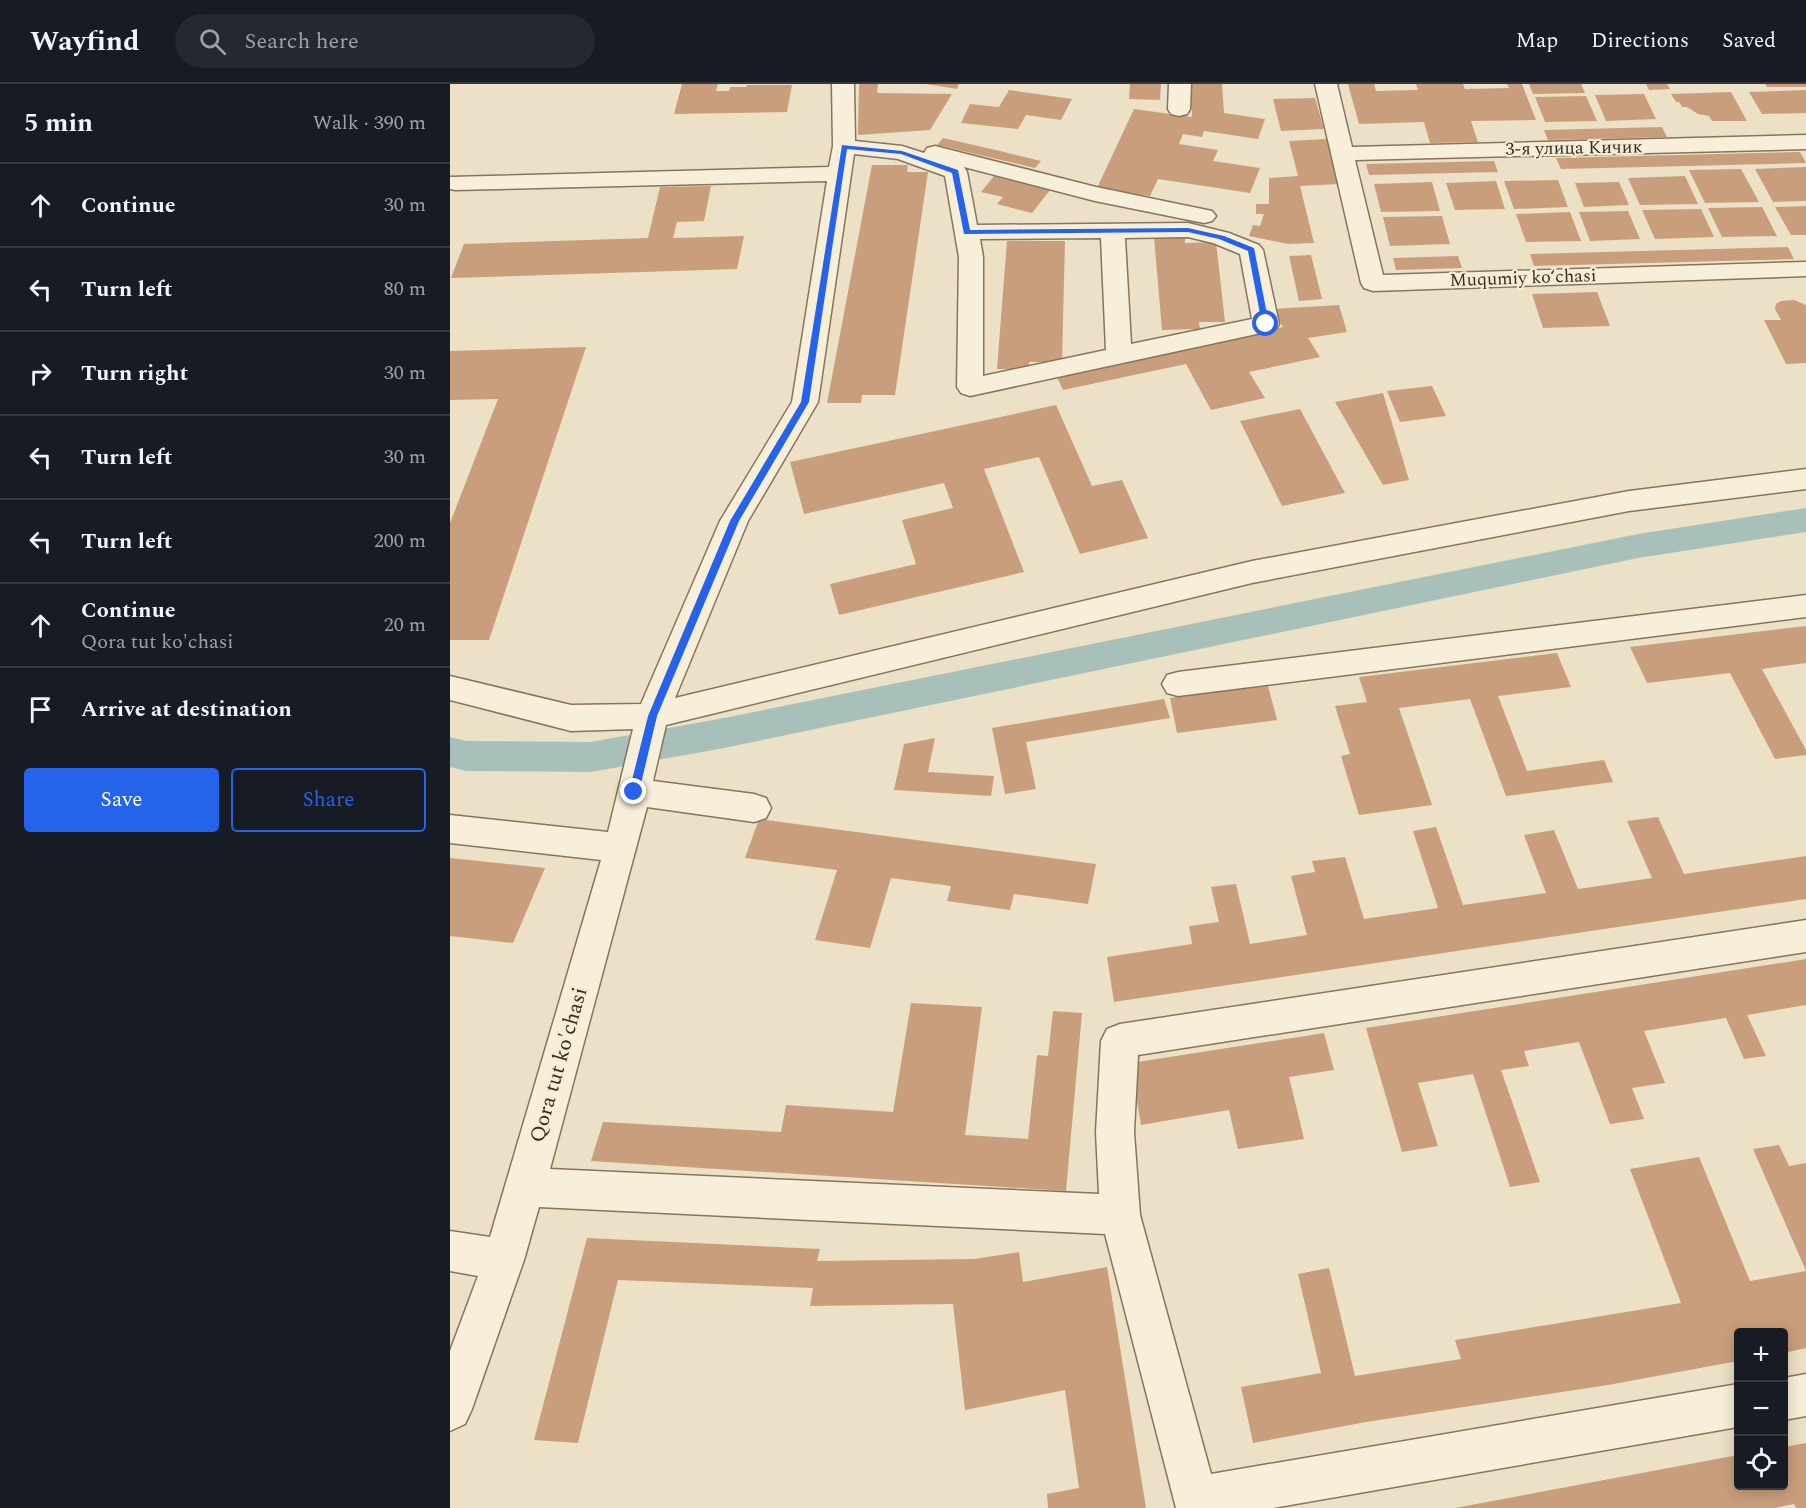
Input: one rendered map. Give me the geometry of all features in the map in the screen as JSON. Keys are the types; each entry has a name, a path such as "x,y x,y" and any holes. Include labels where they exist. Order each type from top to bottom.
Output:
{"street":[{"name":"Qora tut ko'chasi","path":"450,1409 504,1260 621,848 652,717 734,521 805,402 844,147 843,84"},
{"path":"1179,109 1180,84"},
{"path":"1326,84 1341,154"},
{"name":"3-я улица Кичик","path":"1341,154 1806,142"},
{"path":"844,147 902,153 956,172 971,257 970,387 1266,324 1251,250 1221,238 1188,230 967,232"},
{"path":"902,153 922,150 1095,194 1229,221"},
{"name":"Muqumiy koʻchasi","path":"1341,154 1373,283 1806,268"},
{"path":"454,183 839,174"},
{"path":"1113,230 1119,355"},
{"path":"450,688 572,718 652,717 1252,572 1629,501 1806,479"},
{"path":"1178,684 1806,606"},
{"path":"635,788 754,808"},
{"path":"450,829 621,848"},
{"path":"1734,1407 1197,1504 1120,1215 1115,1132 1120,1041 1806,936"},
{"path":"524,1187 1120,1215"},
{"path":"450,1251 504,1260"},
{"path":"1788,1398 1806,1395"}],"building":[{"path":"682,84 718,84 716,91 729,91 730,87 746,87 747,85 792,85 787,112 674,114"},
{"path":"859,84 878,84 877,93 952,94 930,130 858,135"},
{"path":"926,84 959,84 957,89"},
{"path":"1130,84 1161,84 1160,100 1129,99"},
{"path":"1190,84 1222,84 1224,113 1265,119 1258,139 1204,131 1202,137 1183,134 1179,144 1218,150 1213,161 1260,168 1250,193 1158,179 1150,196 1097,188 1134,109 1192,117"},
{"path":"1348,84 1374,84 1376,91 1418,90 1416,84 1463,84 1465,89 1509,88 1507,84 1522,84 1536,120 1471,121 1478,142 1430,143 1424,122 1359,124"},
{"path":"1529,84 1581,84 1585,93 1533,94"},
{"path":"1646,84 1667,84 1670,89 1649,90"},
{"path":"1765,84 1806,84 1806,87 1767,87"},
{"path":"1009,90 1072,99 1061,120 1026,115 1018,129 961,123 970,104 999,107"},
{"path":"1806,90 1806,113 1762,114 1749,92"},
{"path":"1731,92 1747,121 1712,121 1709,116 1682,107 1671,94"},
{"path":"1644,94 1656,119 1606,121 1595,95"},
{"path":"1586,96 1597,121 1545,122 1535,97"},
{"path":"1315,98 1324,129 1281,131 1273,99"},
{"path":"1662,127 1667,137 1548,140 1544,130"},
{"path":"943,138 1041,161 1035,168 937,145"},
{"path":"1327,139 1339,184 1300,186 1314,243 1288,244 1249,236 1253,225 1260,226 1264,214 1256,214 1256,204 1269,204 1269,178 1298,176 1289,141"},
{"path":"1800,152 1806,163 1561,169 1556,158"},
{"path":"1494,161 1498,172 1369,175 1366,164"},
{"path":"872,165 908,165 907,172 928,172 895,395 862,395 861,403 827,403"},
{"path":"1806,167 1806,201 1773,202 1755,169"},
{"path":"1741,169 1759,202 1705,203 1689,170"},
{"path":"994,176 1050,190 1032,213 997,204 1003,197 981,192"},
{"path":"1685,176 1698,204 1640,205 1628,178"},
{"path":"1558,180 1568,207 1514,209 1504,181"},
{"path":"1496,181 1505,209 1455,210 1446,183"},
{"path":"1432,182 1440,211 1381,212 1374,184"},
{"path":"1619,182 1629,205 1584,207 1575,183"},
{"path":"711,186 704,221 677,222 673,238 744,236 737,269 451,278 464,244 648,238 660,187"},
{"path":"1806,206 1806,235 1791,235 1775,207"},
{"path":"1762,207 1777,236 1722,237 1708,208"},
{"path":"1701,209 1714,237 1655,239 1642,210"},
{"path":"1628,211 1640,239 1590,241 1579,212"},
{"path":"1570,212 1581,241 1526,242 1516,214"},
{"path":"1442,216 1450,244 1390,246 1383,217"},
{"path":"1154,237 1185,237 1185,243 1216,242 1225,322 1199,322 1200,329 1162,330"},
{"path":"1007,241 1065,241 1062,362 1029,362 1029,369 997,369"},
{"path":"1788,247 1794,259 1534,266 1530,254"},
{"path":"1311,255 1322,299 1299,301 1289,256"},
{"path":"1458,256 1462,268 1396,270 1393,258"},
{"path":"1597,292 1610,326 1543,328 1532,294"},
{"path":"1794,300 1806,305 1806,363 1786,364 1764,320 1781,320 1775,309 1776,304 1781,301"},
{"path":"1339,305 1347,332 1308,338 1320,357 1249,372 1265,398 1211,410 1186,364 1063,390 1056,375 1283,327 1272,309"},
{"path":"586,347 489,640 450,640 450,523 498,399 450,400 450,351"},
{"path":"1432,386 1446,416 1400,422 1387,391"},
{"path":"1383,393 1409,480 1383,485 1335,402"},
{"path":"1056,405 1092,486 1122,480 1148,538 1080,554 1039,457 984,469 1024,572 839,615 830,584 916,564 902,520 953,508 944,483 804,514 790,462"},
{"path":"1300,409 1345,493 1282,506 1240,421"},
{"path":"1806,626 1806,663 1762,669 1806,750 1806,755 1775,759 1730,673 1647,683 1630,647"},
{"path":"1557,653 1571,687 1498,696 1527,771 1604,760 1613,782 1506,796 1470,699 1399,708 1432,805 1359,815 1341,756 1350,754 1335,706 1367,702 1359,677"},
{"path":"1268,686 1277,720 1177,733 1170,698"},
{"path":"1164,699 1170,718 1026,742 1036,789 1005,794 992,728"},
{"path":"935,738 928,772 994,776 991,796 894,790 904,744"},
{"path":"1658,817 1684,874 1806,856 1806,899 1114,1002 1107,957 1192,944 1189,926 1219,922 1211,887 1236,884 1250,944 1307,935 1291,876 1315,872 1312,861 1345,857 1364,919 1438,908 1413,831 1436,827 1463,905 1546,893 1524,835 1554,830 1578,889 1652,878 1627,821"},
{"path":"759,819 1096,864 1088,904 1014,894 1010,910 947,901 951,886 891,878 870,948 815,940 837,870 745,858"},
{"path":"450,858 545,868 513,943 450,936"},
{"path":"1806,959 1806,1005 1747,1015 1766,1056 1744,1059 1726,1018 1644,1031 1665,1083 1632,1088 1644,1119 1610,1124 1579,1042 1524,1051 1529,1066 1501,1070 1540,1182 1510,1187 1473,1074 1418,1083 1438,1146 1402,1152 1366,1028"},
{"path":"911,1003 982,1007 965,1135 1028,1139 1037,1055 1048,1056 1053,1011 1082,1013 1066,1191 591,1161 603,1122 781,1132 786,1105 893,1112"},
{"path":"1324,1033 1334,1070 1289,1077 1304,1139 1238,1149 1229,1110 1141,1125 1131,1063"},
{"path":"1779,1145 1789,1166 1806,1163 1806,1271 1753,1149"},
{"path":"1699,1157 1750,1281 1806,1271 1806,1348 1788,1352 1788,1328 1734,1328 1734,1362 1608,1385 1366,1422 1253,1443 1241,1387 1321,1373 1298,1274 1329,1268 1355,1376 1461,1359 1455,1340 1681,1303 1630,1169"},
{"path":"587,1238 820,1249 817,1261 974,1259 1019,1252 1023,1282 1107,1267 1146,1508 1048,1508 1047,1494 1079,1488 1065,1390 965,1410 953,1304 810,1306 813,1288 618,1280 578,1443 534,1440"},
{"path":"1806,1443 1806,1508 1796,1508 1794,1504 1775,1508 1455,1508 1734,1456 1734,1490 1788,1490 1788,1446"}],"waterway":[{"path":"450,752 466,756 591,757 724,733 1638,546 1806,520"}],"route":[{"path":"634,792 652,716 734,521 805,402 844,147 902,153 956,172 967,232 1188,230 1221,238 1251,250 1266,324"}]}
